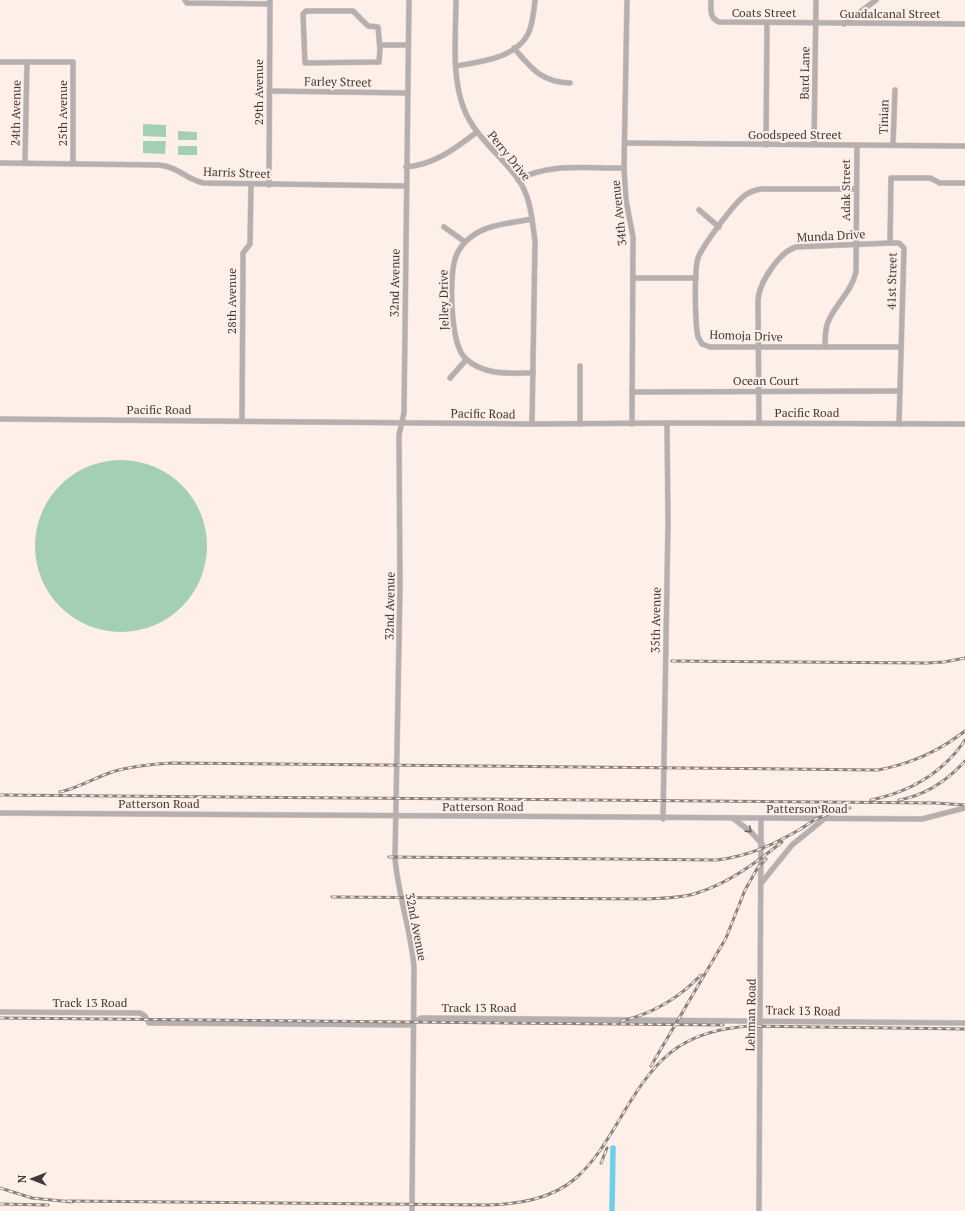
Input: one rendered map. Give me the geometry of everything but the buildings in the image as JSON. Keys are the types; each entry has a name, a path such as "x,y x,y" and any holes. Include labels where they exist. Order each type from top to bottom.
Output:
{"street":[{"name":"32nd Avenue","path":"409,0 404,412 399,434 400,587 396,870 400,898 413,953 414,1022 412,1211"},
{"name":"Perry Drive","path":"456,0 456,66 464,108 477,132 518,180 528,201 532,220 535,241 532,424"},
{"path":"456,66 489,60 523,42 529,32 535,0"},
{"name":"34th Avenue","path":"627,0 624,168 626,200 633,234 632,424"},
{"name":"Coats Street","path":"711,0 711,16 713,20 719,22 816,23"},
{"name":"Bard Lane","path":"814,145 816,0"},
{"path":"844,24 876,0"},
{"path":"186,2 270,2"},
{"name":"29th Avenue","path":"269,185 270,2"},
{"path":"306,11 353,11 368,26 378,27 380,45 379,61 377,64 305,63 303,14 306,11"},
{"path":"766,145 767,23"},
{"name":"Guadalcanal Street","path":"816,23 965,24"},
{"path":"380,45 408,45"},
{"path":"514,48 538,74 555,82 570,83"},
{"path":"0,62 27,62"},
{"name":"25th Avenue","path":"27,62 73,62 73,164"},
{"name":"24th Avenue","path":"25,163 27,62"},
{"name":"Tinian","path":"893,145 895,90"},
{"name":"Farley Street","path":"269,91 407,93"},
{"path":"406,167 424,164 436,159 477,132"},
{"name":"Goodspeed Street","path":"625,143 965,146"},
{"name":"Adak Street","path":"825,347 825,333 828,321 849,291 855,278 857,266 856,145"},
{"name":"Harris Street","path":"0,163 167,166 179,170 199,182 269,185 406,186"},
{"path":"518,180 531,172 548,169 624,168"},
{"name":"41st Street","path":"899,424 904,248 899,243 890,243 891,178 930,178 940,183 965,183"},
{"name":"28th Avenue","path":"242,421 242,264 243,253 250,244 251,184"},
{"name":"Homoja Drive","path":"856,189 764,189 754,190 740,200 698,258 696,278 697,335 700,342 710,347 900,347"},
{"path":"699,210 719,227"},
{"name":"Jelley Drive","path":"466,360 455,339 452,310 454,265 457,255 465,242 475,234 485,230 532,220"},
{"path":"444,227 465,242"},
{"name":"Munda Drive","path":"759,423 758,300 760,288 783,254 791,248 799,246 890,243"},
{"path":"633,278 696,278"},
{"path":"450,378 466,360 480,368 492,372 533,373"},
{"path":"580,366 580,424"},
{"name":"Ocean Court","path":"632,392 759,390 900,391"},
{"name":"Pacific Road","path":"0,419 532,424 965,424"},
{"name":"35th Avenue","path":"663,819 668,522 667,423"},
{"name":"Patterson Road","path":"0,813 922,820 965,808"},
{"path":"733,819 748,829 762,844"},
{"name":"Lehman Road","path":"759,1211 762,882 761,819"},
{"path":"762,882 792,845 824,819"},
{"name":"Track 13 Road","path":"0,1012 140,1013 145,1016 149,1023 409,1025 421,1018 965,1023"}],"green space":[{"path":"143,124 166,125 166,137 143,136"},
{"path":"178,131 197,132 197,140 178,140"},
{"path":"143,141 166,141 165,154 143,153"},
{"path":"178,146 197,146 197,155 178,155"},
{"path":"113,460 129,460 154,466 162,470 176,479 188,491 201,513 207,538 207,554 201,579 188,601 176,613 154,626 129,632 113,632 88,626 80,622 66,613 54,601 41,579 35,554 35,538 41,513 45,505 54,491 66,479 88,466"}],"waterway":[{"path":"612,1211 613,1148"}],"railway":[{"path":"672,661 927,663 944,662 965,658"},
{"path":"60,792 119,770 173,763 878,770 913,761 945,745 965,731"},
{"path":"871,800 899,792 924,779 946,762 965,740"},
{"path":"899,800 927,791 951,775 965,761"},
{"path":"0,795 936,803 965,805"},
{"path":"804,807 850,808"},
{"path":"799,830 816,819 836,811"},
{"path":"389,857 717,860 740,856 762,848 783,839 804,827"},
{"path":"332,897 648,899 679,897 691,895 720,884 753,864 782,842"},
{"path":"651,1066 726,938 745,890 757,869 766,859"},
{"path":"621,1021 643,1014 664,1004 684,991 701,975"},
{"path":"0,1018 723,1025"},
{"path":"67,1201 488,1205 523,1202 546,1196 567,1185 576,1178 599,1152 643,1082 656,1066 670,1053 687,1042 705,1034 727,1029 753,1026 965,1029"},
{"path":"601,1163 607,1148"},
{"path":"0,1188 32,1198 72,1202"},
{"path":"0,1204 48,1205"}]}
